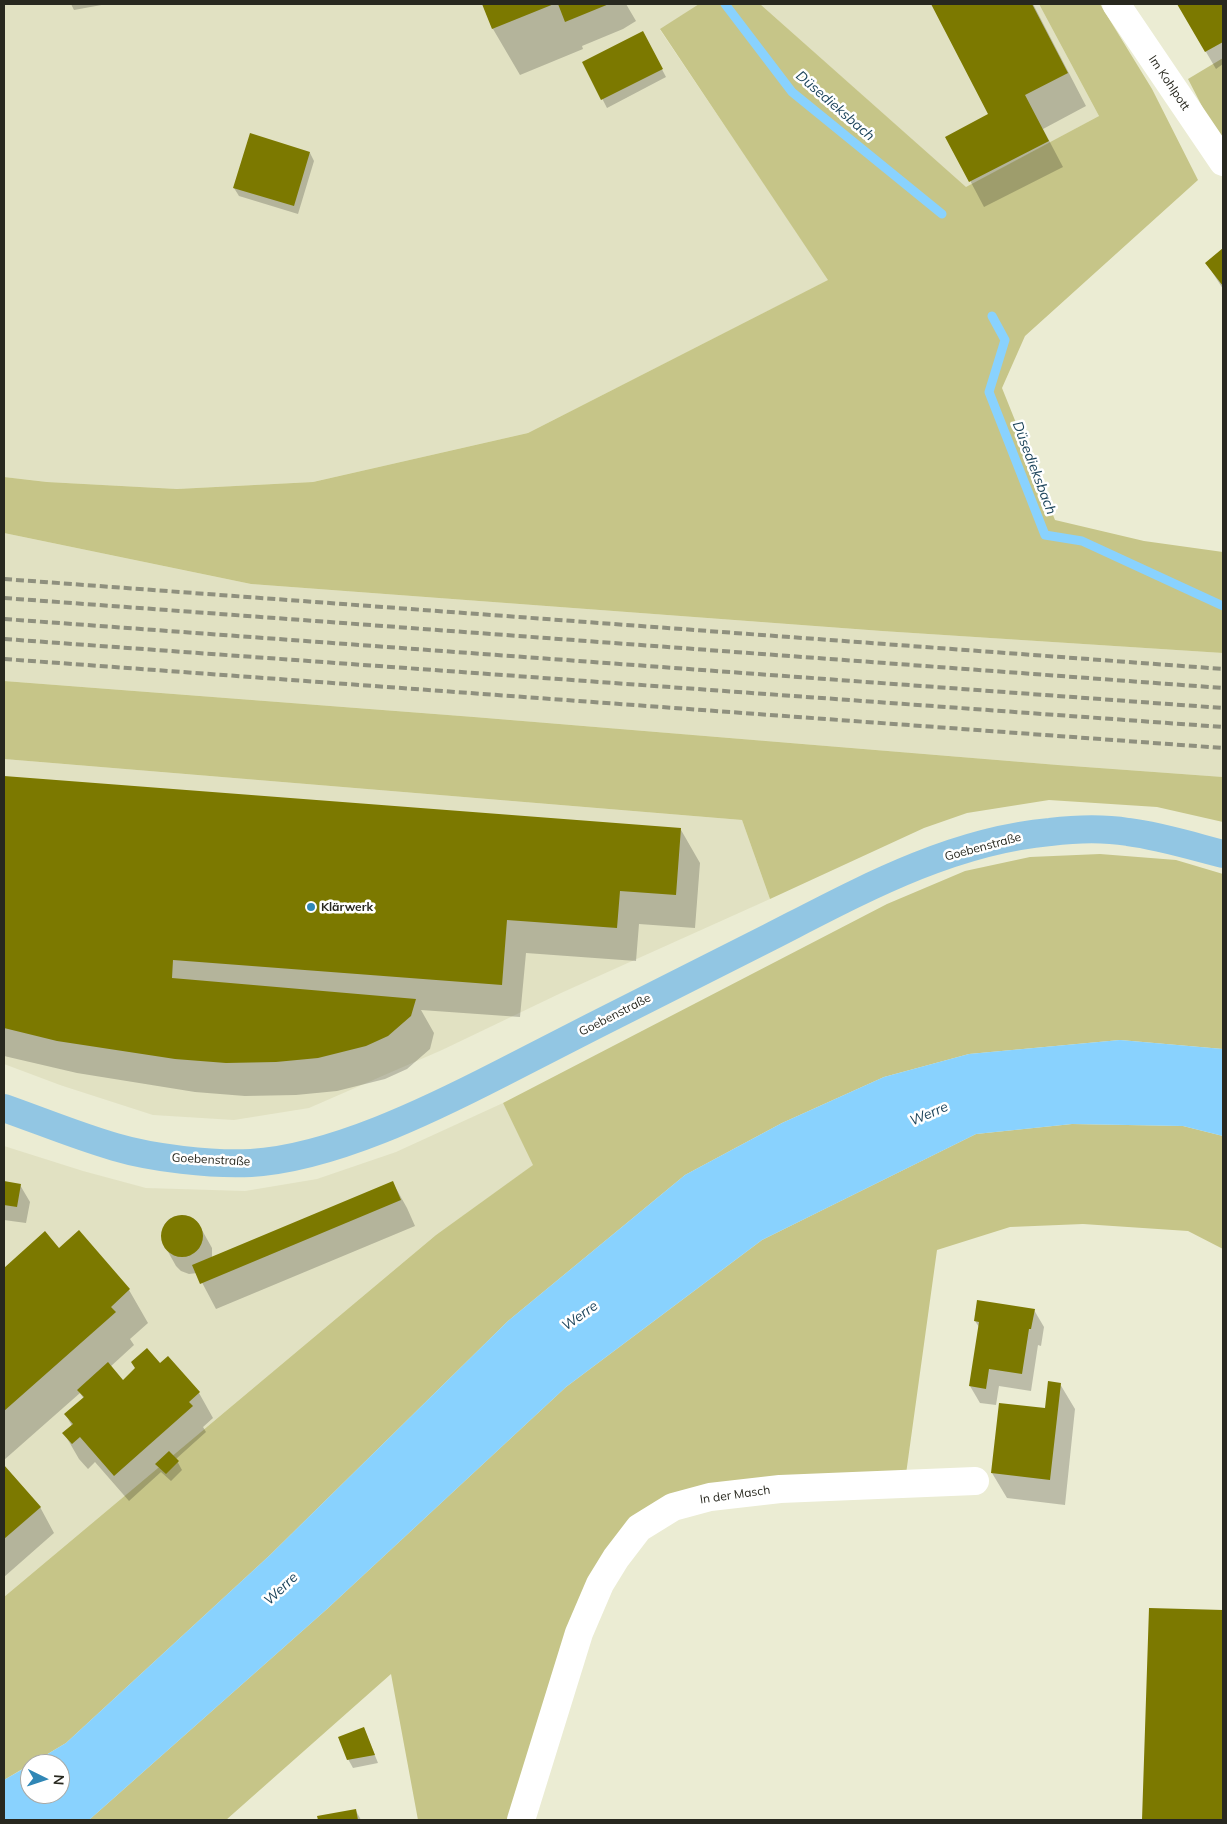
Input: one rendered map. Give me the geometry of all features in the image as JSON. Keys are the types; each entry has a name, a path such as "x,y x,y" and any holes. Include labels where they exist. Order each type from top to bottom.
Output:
{"main road":[{"name":"Goebenstraße","path":"4,1108 118,1148 173,1158 251,1163 295,1156 330,1147 385,1128 471,1088 885,879 959,851 1014,837 1048,832 1084,830 1127,831 1180,842 1223,854"}],"street":[{"name":"Im Kohlpott","path":"1116,4 1223,162"},
{"name":"In der Masch","path":"521,1820 579,1633 600,1584 616,1558 639,1528 672,1507 710,1497 780,1489 976,1481"}],"shaded area":[{"path":"4,4 699,4 660,30 829,280 528,433 313,482 177,489 47,482 4,477"},
{"path":"699,4 760,4 966,187 1099,116 1039,4 1100,4 1152,89 1198,180 1025,336 1002,388 1055,520 1144,541 1223,552 1223,653 882,631 251,584 4,533 4,477 47,482 177,489 313,482 528,433 828,280 660,29"},
{"path":"760,4 1039,4 1099,116 966,188"},
{"path":"1223,58 1223,147 1188,79"},
{"path":"4,533 251,584 882,631 1223,653 1223,777 4,681"},
{"path":"4,681 1223,777 1223,822 1157,807 1049,800 967,813 924,828 770,899 742,820 4,759"},
{"name":"Klärwerk","path":"4,759 742,820 770,899 561,993 442,1050 309,1108 234,1120 153,1115 60,1085 4,1064"},
{"path":"1100,854 1176,860 1223,874 1223,1049 1120,1040 969,1054 884,1077 782,1123 685,1175 508,1321 270,1555 66,1743 48,1754 20,1754 20,1770 4,1780 4,1597 436,1235 533,1165 503,1103 887,904 965,871 1030,857"},
{"path":"503,1103 534,1165 436,1235 4,1597 4,1146 83,1171 146,1188 245,1191 317,1179 396,1152"},
{"path":"1072,1124 1183,1126 1223,1136 1223,1249 1188,1231 1083,1224 1010,1227 937,1250 906,1474 640,1519 513,1820 418,1820 391,1674 226,1820 89,1820 327,1609 566,1387 762,1240 976,1134"}],"water":[{"name":"Werre","path":"1120,1040 1223,1049 1223,1136 1183,1126 1072,1124 976,1134 762,1240 566,1387 327,1609 89,1820 4,1820 4,1780 20,1771 20,1804 70,1804 70,1754 48,1754 66,1743 270,1555 508,1321 685,1175 782,1123 884,1077 969,1054"}],"building":[{"path":"482,4 554,4 492,29"},
{"path":"558,4 609,4 565,22"},
{"path":"931,4 1032,4 1068,73 1025,95 1049,141 969,182 945,137 988,114"},
{"path":"1177,4 1223,4 1223,42 1205,52"},
{"path":"643,31 663,69 601,100 582,62"},
{"path":"250,133 310,152 294,206 233,188"},
{"path":"1223,248 1223,286 1205,263"},
{"name":"Klärwerk","path":"4,776 681,828 676,895 620,891 617,928 507,920 502,985 173,960 172,978 416,999 411,1016 388,1036 366,1046 318,1058 276,1062 226,1063 175,1059 57,1041 4,1028"},
{"path":"4,1181 21,1184 17,1207 4,1205"},
{"path":"393,1181 401,1200 200,1284 192,1265"},
{"path":"186,1215 194,1218 200,1224 203,1236 200,1248 194,1254 178,1257 170,1254 164,1248 161,1232 164,1224 170,1218"},
{"path":"79,1230 130,1289 111,1307 116,1312 4,1411 4,1268 45,1231 59,1248"},
{"path":"977,1300 1035,1309 1031,1329 1029,1329 1022,1374 989,1369 986,1389 969,1386 979,1322 974,1321"},
{"path":"147,1348 160,1363 168,1356 200,1392 189,1402 193,1406 114,1476 80,1437 72,1444 62,1433 73,1424 64,1414 84,1397 77,1390 108,1362 123,1380 135,1368 131,1362"},
{"path":"1048,1381 1061,1383 1050,1480 991,1473 999,1403 1045,1408"},
{"path":"169,1451 179,1461 166,1474 155,1464"},
{"path":"4,1465 41,1507 4,1539"},
{"path":"1149,1608 1223,1610 1223,1820 1142,1820"},
{"path":"364,1727 375,1755 347,1760 338,1737"},
{"path":"356,1809 358,1820 318,1820 317,1816"}],"waterway":[{"name":"Düsedieksbach","path":"725,4 792,92 942,214"},
{"name":"Düsedieksbach","path":"992,316 1005,340 989,392 1045,535 1082,541 1223,606"}],"railway":[{"path":"4,579 1223,669"},
{"path":"4,598 1223,688"},
{"path":"4,619 1223,708"},
{"path":"4,639 1223,727"},
{"path":"4,659 1223,748"}],"place":[{"name":"Klärwerk","path":"311,907"}]}
